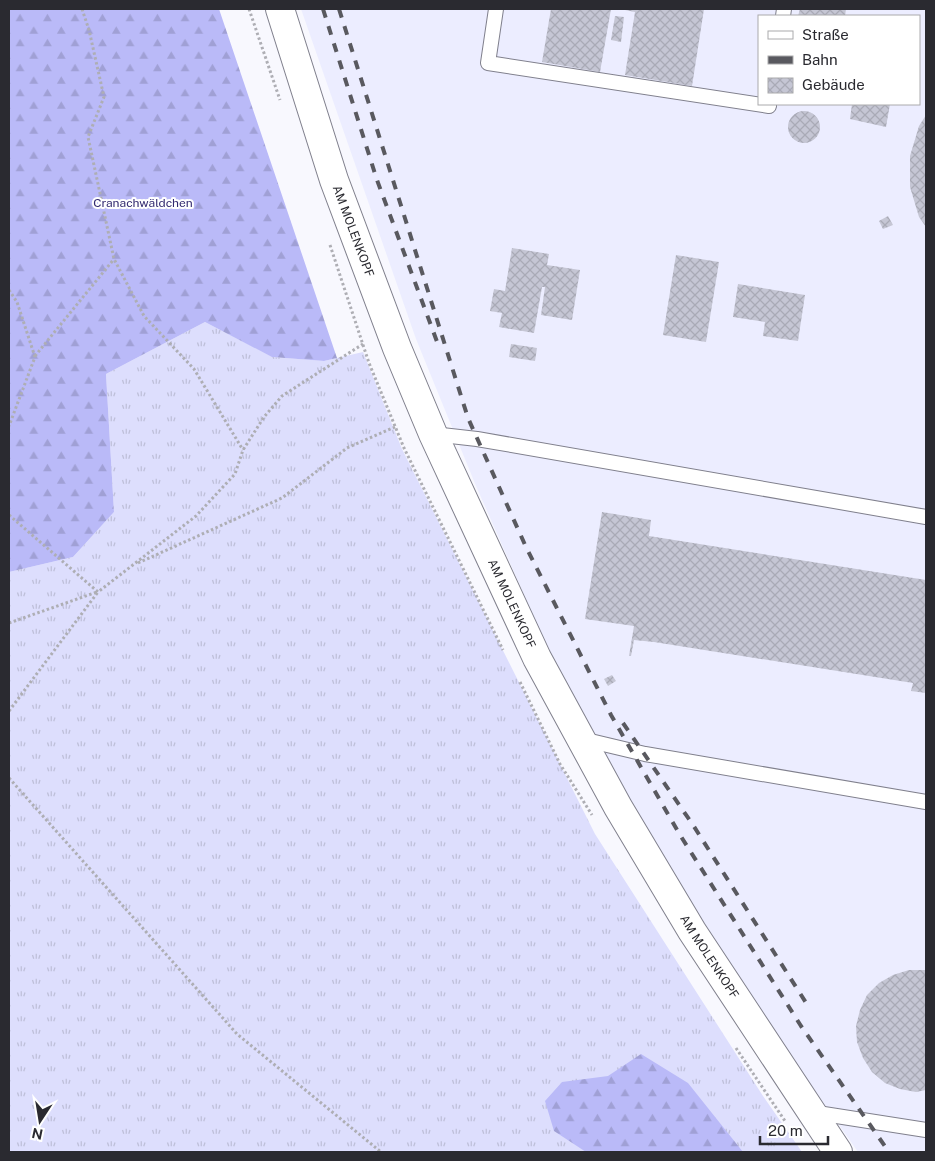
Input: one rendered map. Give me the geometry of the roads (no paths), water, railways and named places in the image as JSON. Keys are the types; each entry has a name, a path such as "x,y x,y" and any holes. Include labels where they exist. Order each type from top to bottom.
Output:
{"street":[{"name":"AM MOLENKOPF","path":"280,9 334,180 397,348 433,434 537,658 618,807 692,931 838,1152"}],"lane":[{"path":"496,9 488,63 758,104"},
{"path":"433,434 477,439 926,517"},
{"path":"582,739 645,754 926,802"},
{"path":"811,1112 926,1130"}],"railway":[{"path":"323,9 377,180 439,347"},
{"path":"339,9 468,418 526,547 611,715 680,835 801,1026 889,1152"},
{"path":"623,723 693,825 810,1009"}],"park label":[{"name":"Cranachwäldchen","path":"143,203"}]}
